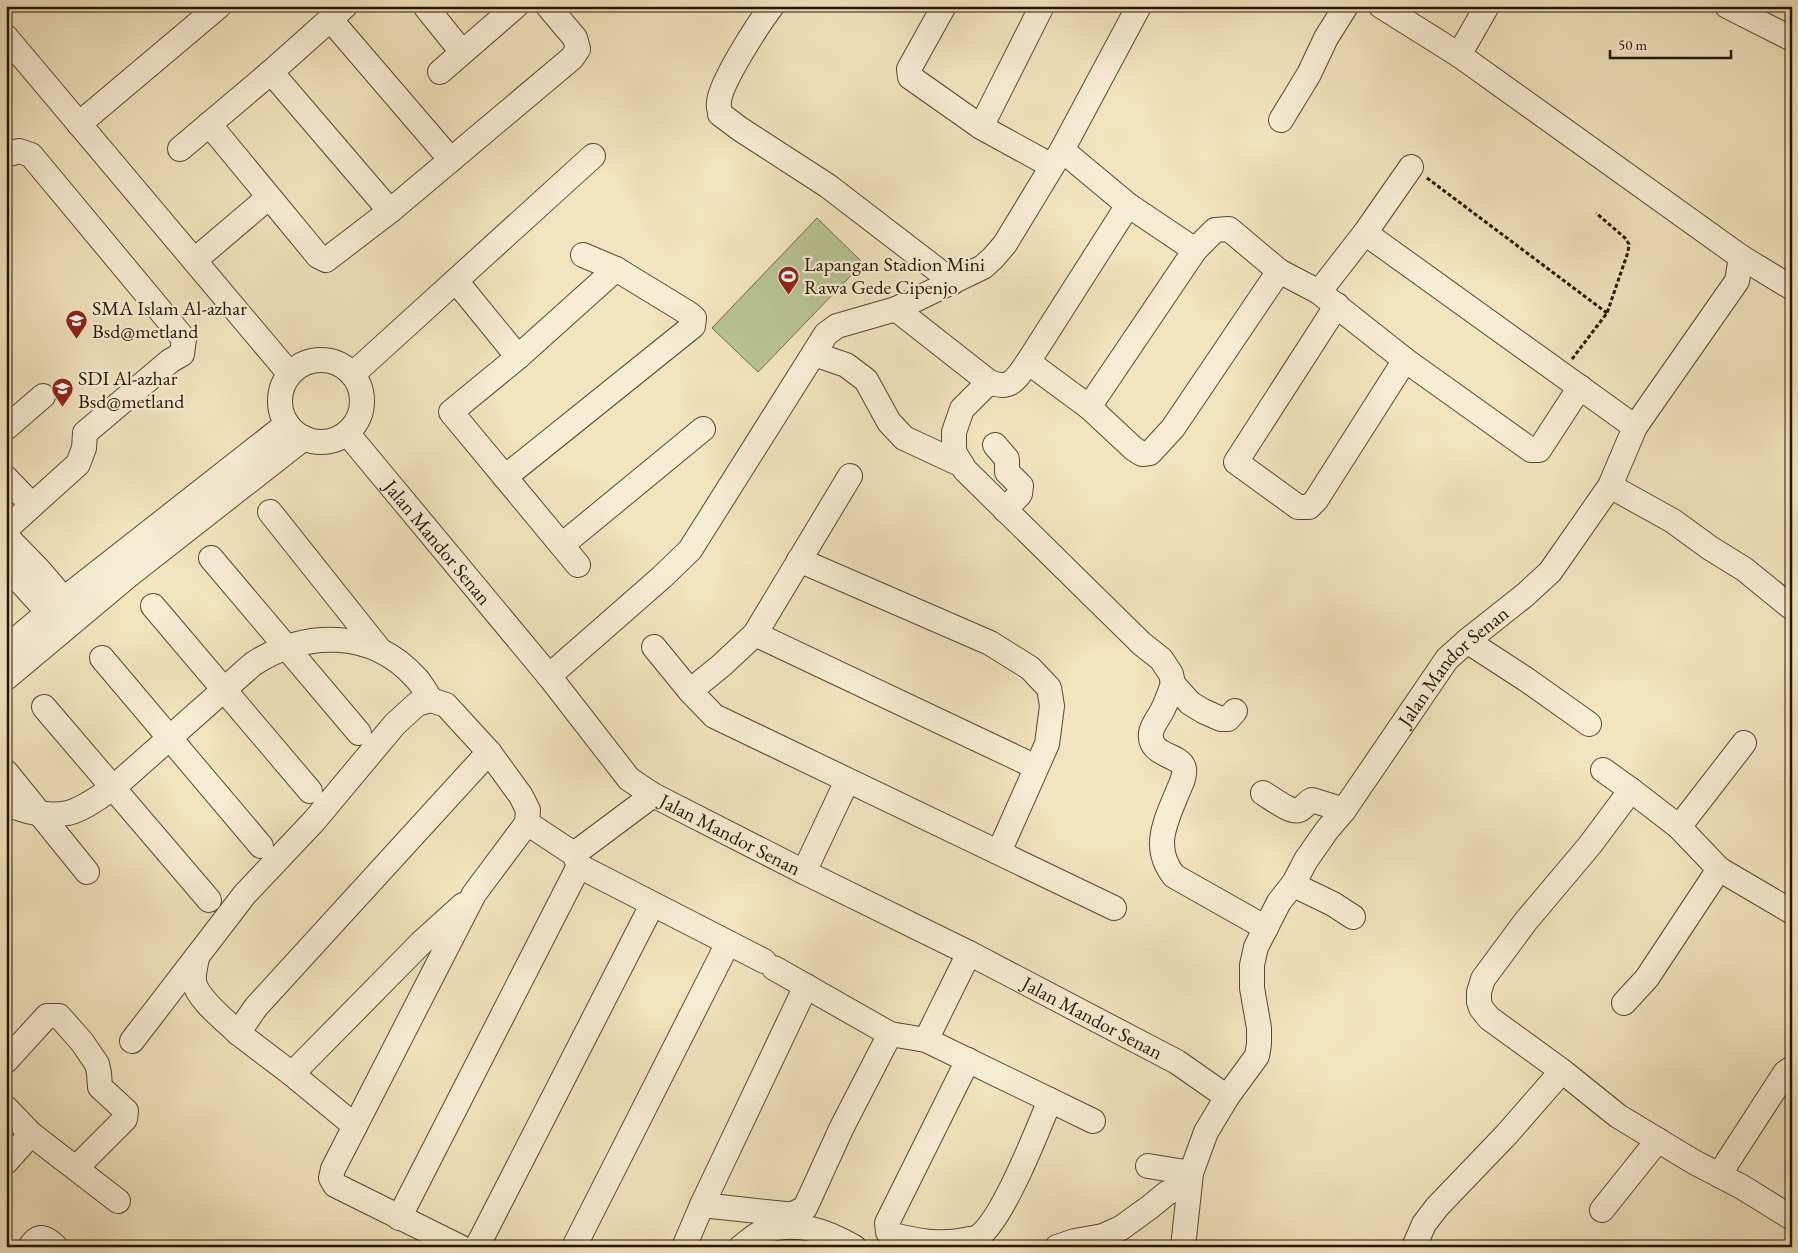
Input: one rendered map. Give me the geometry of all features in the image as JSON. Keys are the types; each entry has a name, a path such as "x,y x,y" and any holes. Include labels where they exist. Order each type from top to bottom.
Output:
{"street":[{"path":"79,124 219,6"},
{"path":"425,6 462,52"},
{"path":"440,72 516,6"},
{"path":"209,124 318,256 326,260 390,212 572,58 578,49 575,38 548,6"},
{"path":"772,6 759,23 727,80 718,102 720,114 828,186 953,282"},
{"path":"944,6 909,68 910,77 982,127 1057,158 1195,250"},
{"path":"982,127 1042,6"},
{"path":"548,676 668,572 690,550 826,334 837,326 896,309 983,267 1005,244 1057,158 1139,6"},
{"path":"1281,120 1310,74 1326,38 1346,6"},
{"path":"1381,6 1459,54 1741,257 1792,288"},
{"path":"1459,54 1487,6"},
{"path":"1727,6 1792,40"},
{"path":"180,149 272,72 337,13 451,160"},
{"path":"6,37 290,373"},
{"path":"272,72 390,212"},
{"path":"6,155 19,151 31,155 184,339 182,354 170,361 86,433 84,448 78,464 6,529"},
{"path":"353,374 593,156"},
{"path":"1406,360 1316,500 1309,506 1298,507 1236,462 1365,233 1411,167"},
{"path":"196,260 269,197"},
{"path":"896,309 989,382 998,386 1008,385 1013,382 1028,362 1128,205"},
{"path":"1089,407 1195,250 1215,230 1229,229 1279,271 1328,299 1406,360 1531,450 1540,450 1580,388"},
{"path":"1365,233 1562,373 1635,428"},
{"path":"505,477 693,326 694,318 688,313 616,269 583,255"},
{"name":"Jalan Mandor Senan","path":"1183,1247 1190,1179 1206,1132 1227,1098 1257,1056 1260,1044 1252,988 1252,965 1256,947 1279,902 1294,883 1306,860 1344,810 1446,659 1525,595 1550,572 1610,486 1635,428 1737,281 1741,257"},
{"path":"578,565 451,412 518,357 616,269"},
{"path":"1028,362 1089,407 1134,449 1142,454 1150,452 1173,428 1279,271"},
{"path":"456,281 518,357"},
{"path":"814,354 846,365 866,380 889,422 904,438 962,465"},
{"path":"310,360 334,360 353,374 362,394 360,415 347,433 334,440 318,442 295,431 280,408 281,389 290,373 310,360"},
{"path":"989,382 962,409 954,432 954,452 962,465 974,480 1142,644 1161,659 1170,674 1173,684 1190,703 1221,719 1228,718 1235,711"},
{"path":"6,428 44,396"},
{"path":"562,545 703,430"},
{"path":"6,648 64,614 295,431"},
{"name":"Jalan Mandor Senan","path":"347,433 548,676 629,779 653,795 804,872 970,953 1177,1062 1227,1098"},
{"path":"995,445 1007,459 1007,472 1021,486 1020,494 1005,510"},
{"path":"690,691 722,665 755,634 850,476"},
{"path":"6,478 32,505"},
{"path":"1610,486 1673,521 1710,548 1744,569 1792,608"},
{"path":"270,512 379,649"},
{"path":"6,536 64,614"},
{"path":"211,558 359,733"},
{"path":"800,560 990,643 1030,668 1049,688 1052,706 1047,744 999,852"},
{"path":"6,566 64,614"},
{"path":"153,606 310,790"},
{"path":"6,678 64,614"},
{"path":"755,634 1036,767"},
{"path":"6,803 40,814 68,812 93,801 112,788 169,737 225,691 253,664 268,654 315,639 346,640 379,649 398,661 417,678 431,700"},
{"path":"1467,641 1527,680 1589,724"},
{"path":"654,648 714,716 1114,908"},
{"path":"102,658 261,846"},
{"path":"1173,684 1151,732 1153,743 1160,752 1181,762 1184,767 1184,776 1164,826 1161,848 1166,865 1174,876 1266,928"},
{"path":"132,1041 246,894 314,821 395,724 417,704 431,700 446,705 489,752 525,803 528,810 527,823 474,894 333,1169 331,1178 335,1184 399,1218 460,1247"},
{"path":"44,707 209,900"},
{"path":"1679,827 1744,743"},
{"path":"238,1033 256,1007 489,752"},
{"path":"1604,770 1679,827 1719,869 1792,912"},
{"path":"6,772 87,872"},
{"path":"804,872 847,781"},
{"path":"1630,790 1590,845 1526,921 1483,979 1479,992 1481,1008 1489,1018 1562,1071 1618,1116 1792,1218"},
{"path":"1263,793 1286,808 1296,811 1312,800 1344,810"},
{"path":"399,1218 577,860 653,795"},
{"path":"527,823 577,860 652,904 769,964 890,1034 926,1040 1093,1121"},
{"path":"1624,1003 1647,978 1719,869"},
{"path":"1294,883 1353,917"},
{"path":"292,1074 421,943 474,894"},
{"path":"477,1247 652,904"},
{"path":"574,1247 728,944"},
{"path":"926,1040 970,953"},
{"path":"197,957 194,979 195,986 202,997 238,1033 356,1126"},
{"path":"684,1247 806,986"},
{"path":"6,1061 47,1016 59,1016 82,1042 98,1068 100,1087 126,1111 125,1119 76,1168"},
{"path":"702,1205 785,1214 793,1214 805,1208 842,1127 890,1034"},
{"path":"968,1060 887,1223 888,1232 893,1235 929,1242 953,1242 975,1238 988,1228 1017,1176 1050,1100"},
{"path":"1719,1175 1785,1073 1792,1068"},
{"path":"1414,1247 1424,1224 1437,1206 1507,1134 1562,1071"},
{"path":"6,1108 31,1134 118,1201"},
{"path":"6,1162 31,1134"},
{"path":"1602,1210 1658,1140"},
{"path":"1148,1166 1190,1179"},
{"path":"1056,1247 1075,1241 1103,1236 1121,1228 1166,1193 1190,1179"},
{"path":"741,1247 762,1232 794,1226 809,1227 854,1247"},
{"path":"30,1247 34,1240 41,1237 48,1239 56,1247"}],"path":[{"path":"1411,167 1606,312"},
{"path":"1562,373 1606,312 1628,252 1629,244 1625,238 1596,213"}],"green space":[{"name":"Lapangan Stadion Mini Rawa Gede Cipenjo","path":"817,218 863,263 758,372 712,328"}],"place":[{"name":"Lapangan Stadion Mini Rawa Gede Cipenjo","path":"788,295"},
{"name":"SMA Islam Al-azhar Bsd@metland","path":"76,339"},
{"name":"SDI Al-azhar Bsd@metland","path":"62,408"}]}
